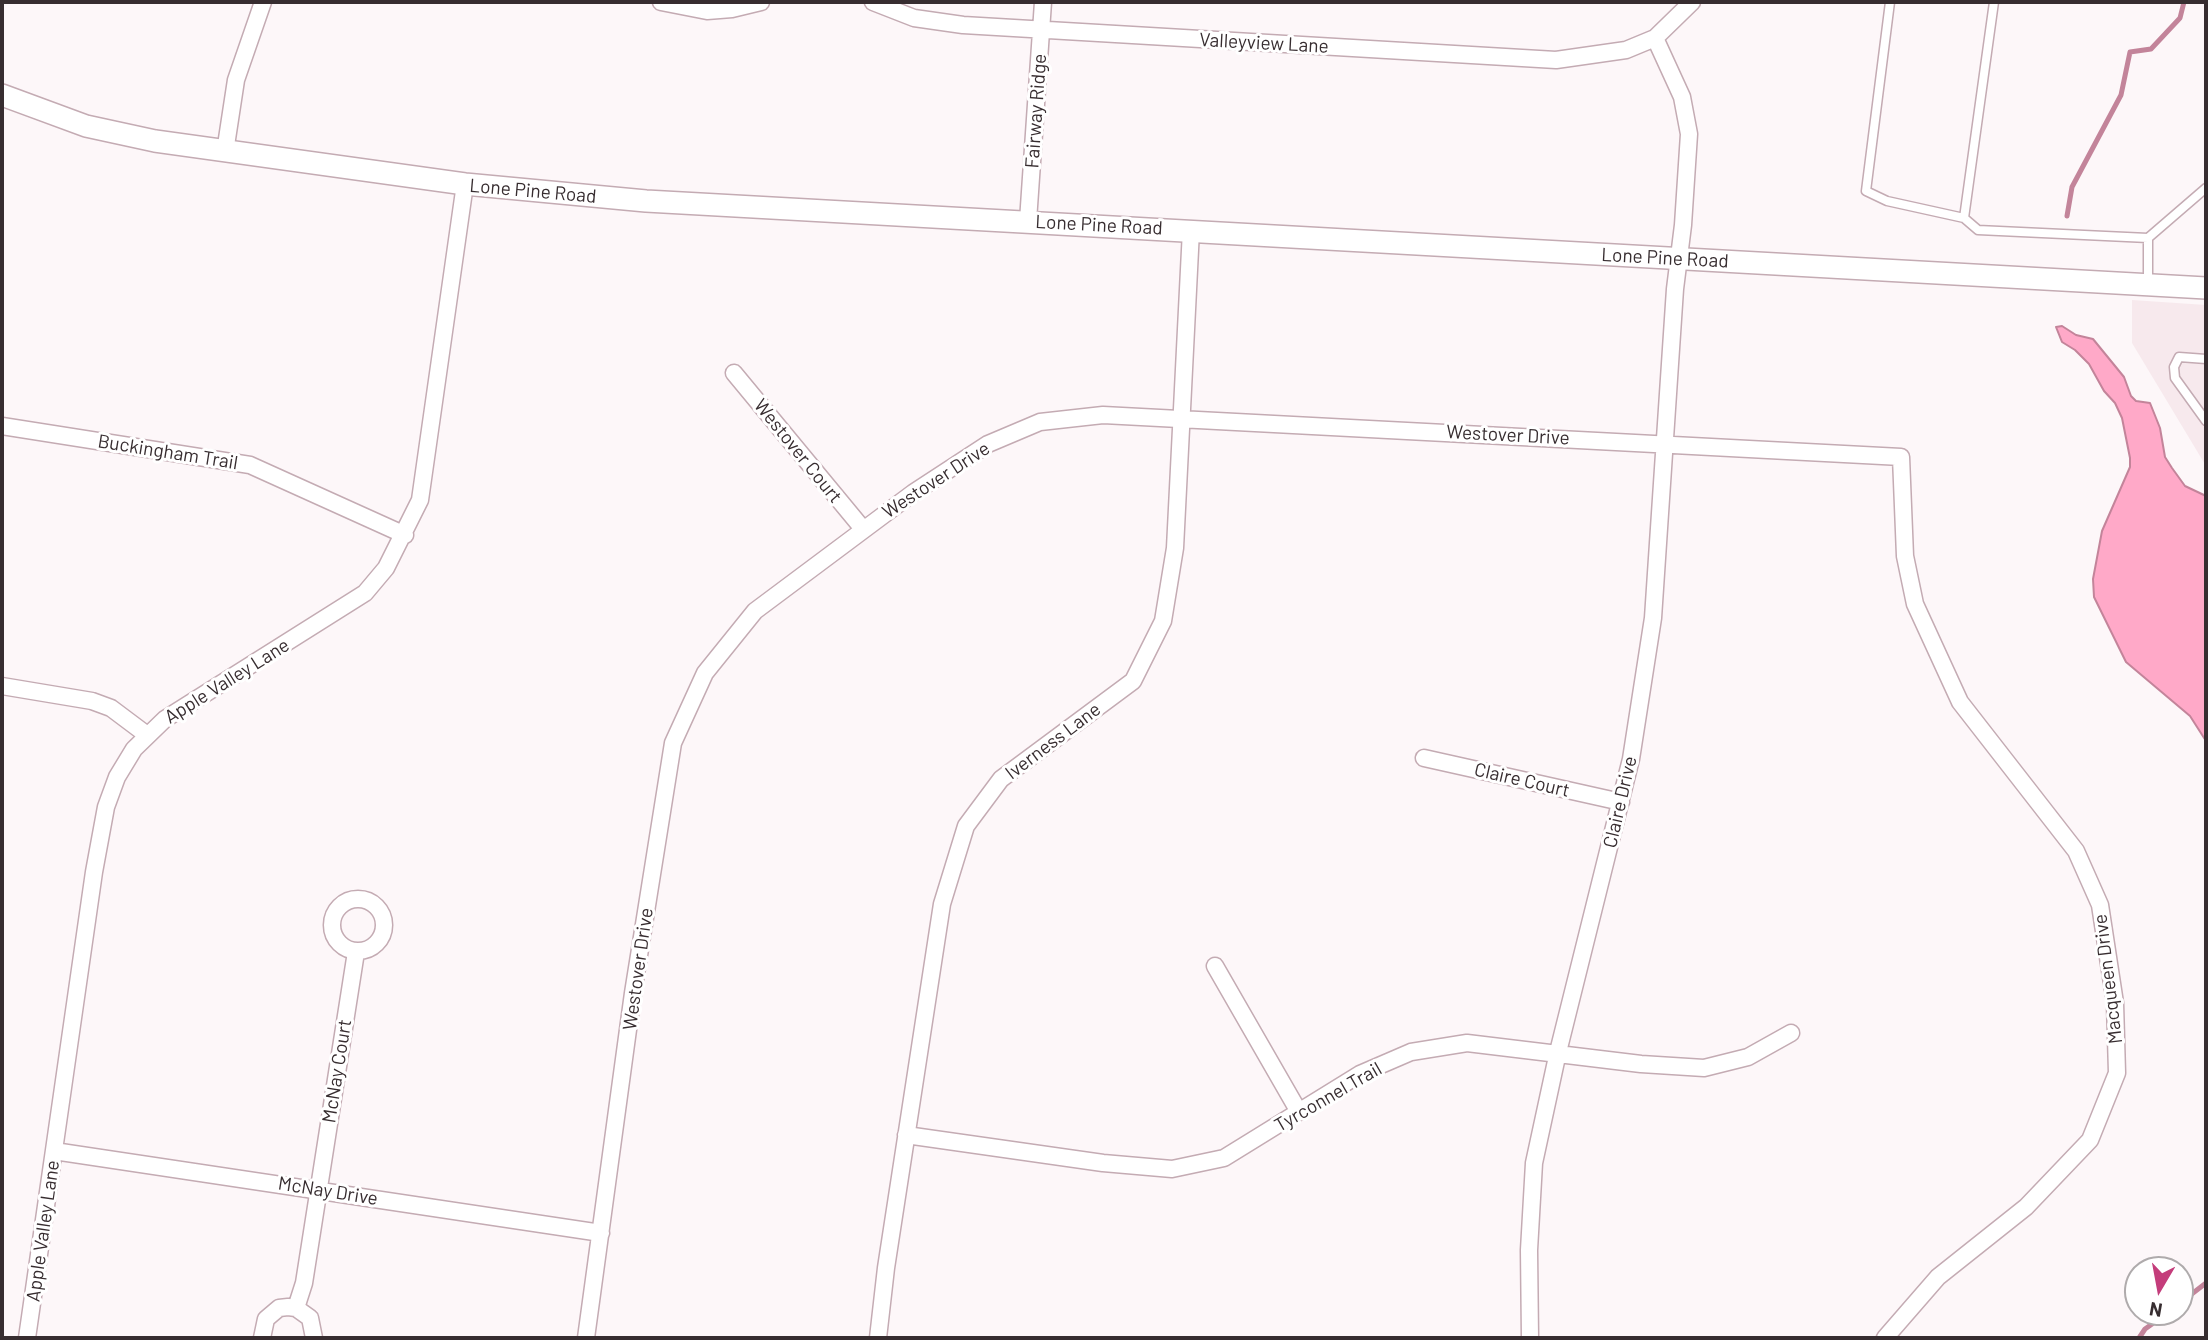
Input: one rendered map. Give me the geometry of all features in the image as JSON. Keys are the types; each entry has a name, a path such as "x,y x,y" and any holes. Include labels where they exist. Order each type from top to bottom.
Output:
{"street":[{"path":"225,152 236,80 263,2"},
{"path":"661,2 707,11 733,9 761,2"},
{"name":"Valleyview Lane","path":"873,2 914,18 1041,31 1556,60 1626,50 1655,38"},
{"name":"Fairway Ridge","path":"1028,221 1043,2"},
{"path":"1655,38 1692,2"},
{"name":"Claire Drive","path":"1530,1338 1529,1250 1534,1163 1558,1052 1631,759 1653,618 1663,444 1689,134 1682,97 1655,38"},
{"name":"Lone Pine Road","path":"2,95 86,126 225,152 465,184 646,201 2206,288"},
{"name":"Apple Valley Lane","path":"27,1338 94,872 106,807 117,777 147,735 165,719 365,593 386,568 405,535 420,500 465,184"},
{"name":"Iverness Lane","path":"878,1338 942,904 966,826 1001,779 1133,681 1163,621 1175,548 1191,230"},
{"name":"Westover Court","path":"734,373 863,529"},
{"name":"Westover Drive","path":"586,1338 634,993 673,743 705,673 755,611 863,529 988,444 1040,422 1102,415 1901,457"},
{"name":"Buckingham Trail","path":"2,426 250,465 405,535"},
{"name":"Macqueen Drive","path":"1885,1338 1938,1277 2026,1207 2090,1140 2117,1073 2115,1003 2100,905 2076,851 1960,702 1915,604 1905,556 1901,457"},
{"path":"2,686 92,701 111,708 147,735"},
{"name":"Claire Court","path":"1424,758 1620,802"},
{"name":"McNay Court","path":"296,1308 304,1283 356,951"},
{"path":"1214,966 1299,1112"},
{"name":"Tyrconnel Trail","path":"906,1135 1172,1170 1224,1158 1360,1074 1411,1052 1467,1042 1641,1064 1704,1068 1748,1057 1791,1032"},
{"name":"McNay Drive","path":"54,1150 601,1233"},
{"path":"262,1338 262,1327 271,1313 288,1307 296,1308 310,1318 314,1338"}],"lane":[{"path":"1890,2 1867,191 1887,201 1964,218 1978,230 2148,238 2206,188"},
{"path":"1964,218 1993,2"},
{"path":"2148,238 2148,285"},
{"path":"2206,359 2179,357 2174,367 2175,378 2206,421"}],"shaded area":[{"path":"2132,300 2206,305 2206,466 2132,343"},
{"path":"2062,326 2076,335 2093,339 2124,377 2131,396 2136,401 2150,403 2160,428 2165,457 2185,486 2206,496 2206,741 2190,716 2126,662 2094,597 2093,579 2102,531 2130,467 2130,458 2122,418 2115,403 2104,391 2089,364 2062,342 2056,327"}],"waterway":[{"path":"2067,216 2072,187 2121,95 2130,52 2151,49 2180,18 2184,2"},
{"path":"2194,1292 2206,1283"},
{"path":"2139,1338 2149,1326"}]}
